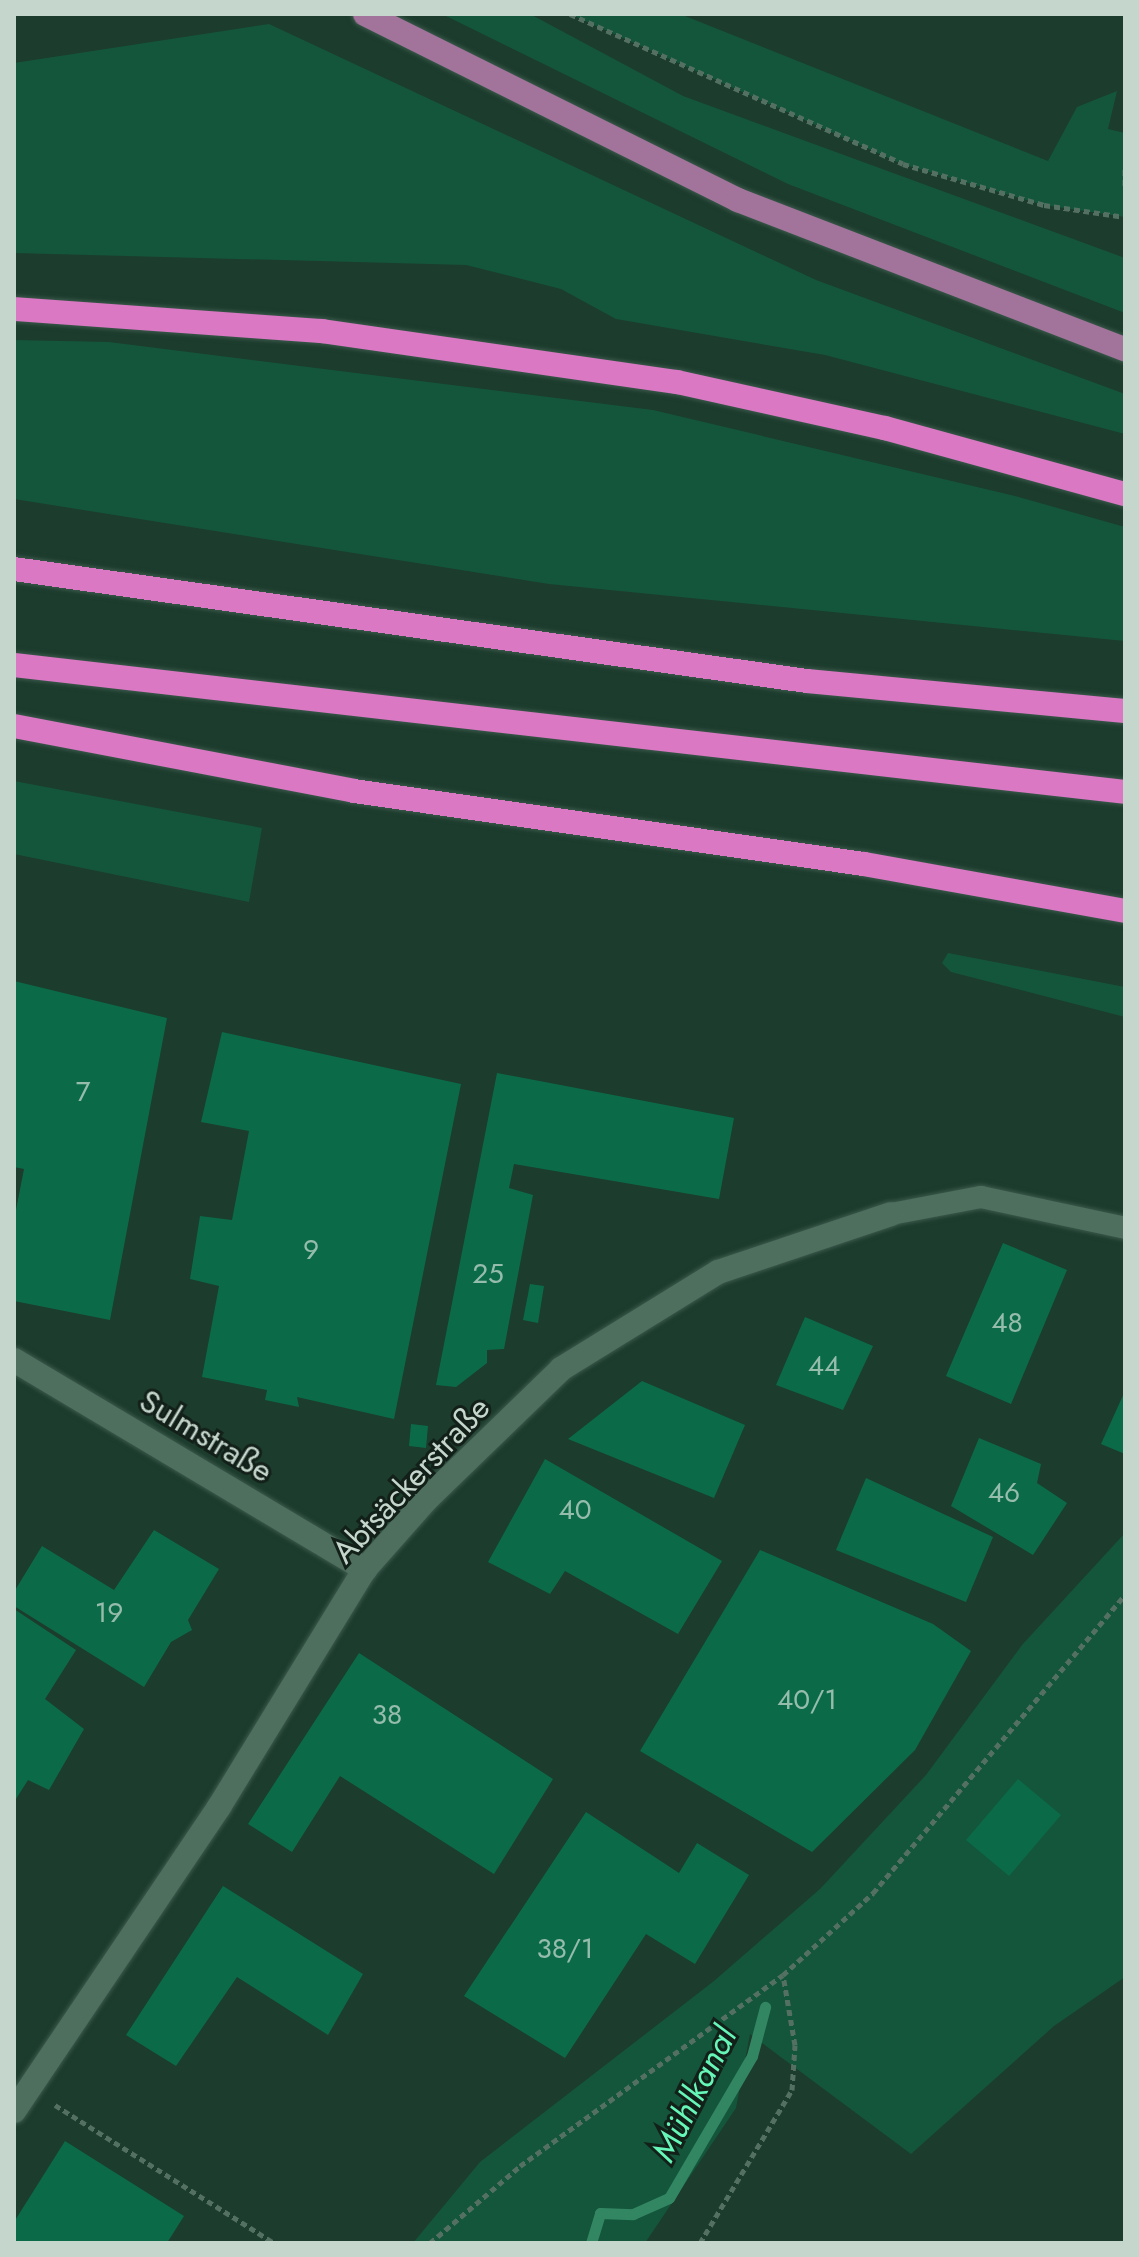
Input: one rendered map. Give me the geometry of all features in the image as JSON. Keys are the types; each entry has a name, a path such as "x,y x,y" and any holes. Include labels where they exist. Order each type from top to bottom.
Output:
{"highway":[{"path":"14,309 322,331 677,382 885,428 1125,494"},
{"path":"14,569 373,623 807,681 1125,711"},
{"path":"14,665 1125,792"},
{"path":"14,726 354,791 864,864 1125,911"}],"main road":[{"path":"365,14 738,200 1125,349"}],"street":[{"name":"Abtsäckerstraße","path":"14,2111 219,1807 365,1569 561,1369 718,1272 891,1214"},
{"name":"Sulmstraße","path":"14,1360 365,1569"}],"lane":[{"path":"891,1214 981,1197 1125,1228"}],"path":[{"path":"570,14 903,164 1044,205 1125,217"},
{"path":"1125,169 1125,186"},
{"path":"430,2243 520,2166 783,1975 873,1893 1125,1595"},
{"path":"700,2243 792,2090 795,2045 783,1975"},
{"path":"29,2088 274,2243"}],"green space":[{"path":"442,14 530,14 683,96 1125,258 1125,313 788,184"},
{"path":"570,14 680,14 1048,161 1077,107 1117,91 1108,129 1125,133 1125,217 1044,205 902,164"},
{"path":"269,24 816,280 1125,394 1125,434 825,355 616,319 561,289 466,265 14,253 14,63"},
{"path":"14,340 109,342 653,410 1015,496 1125,527 1125,641 549,584 14,499"},
{"path":"14,781 262,828 249,902 14,854"},
{"path":"948,953 1125,987 1125,1017 951,972 942,963"},
{"path":"1125,1533 1125,1977 1054,2026 911,2154 750,2034 736,2108 645,2243 413,2243 480,2162 714,1981 820,1889 926,1775 1022,1645"}],"building":[{"path":"14,981 167,1018 110,1320 14,1301 14,1220 24,1169 14,1167"},
{"path":"222,1032 461,1084 394,1419 297,1397 299,1407 265,1400 267,1390 202,1377 219,1286 190,1279 200,1216 232,1220 249,1131 201,1122"},
{"path":"497,1073 734,1118 719,1199 514,1164 509,1188 533,1195 504,1349 487,1350 487,1363 456,1387 436,1385"},
{"path":"1003,1243 1067,1270 1011,1404 946,1376"},
{"path":"530,1284 544,1286 538,1323 523,1320"},
{"path":"805,1317 873,1346 843,1410 776,1385"},
{"path":"642,1381 745,1425 714,1498 568,1439"},
{"path":"1125,1391 1125,1454 1101,1444"},
{"path":"411,1424 428,1426 426,1448 409,1446"},
{"path":"979,1438 1041,1464 1037,1483 1067,1503 1033,1555 951,1506"},
{"path":"545,1459 722,1561 678,1634 565,1571 550,1594 488,1562"},
{"path":"866,1478 993,1537 966,1602 836,1550"},
{"path":"154,1530 219,1569 188,1620 192,1630 171,1642 144,1687 14,1606 14,1592 42,1546 114,1590"},
{"path":"760,1550 933,1624 971,1651 915,1750 812,1852 640,1751"},
{"path":"14,1609 76,1650 45,1699 84,1729 49,1790 28,1780 14,1802"},
{"path":"359,1653 553,1779 494,1874 340,1776 292,1852 248,1824"},
{"path":"1018,1779 1061,1815 1009,1876 966,1840"},
{"path":"586,1812 679,1873 697,1843 749,1875 695,1964 646,1934 565,2058 464,1996"},
{"path":"223,1886 363,1974 328,2035 237,1977 176,2066 126,2035"},
{"path":"65,2141 184,2216 167,2243 14,2241 14,2222"}],"waterway":[{"name":"Mühlkanal","path":"591,2243 600,2213 633,2214 669,2198 752,2056 765,2007"}]}
